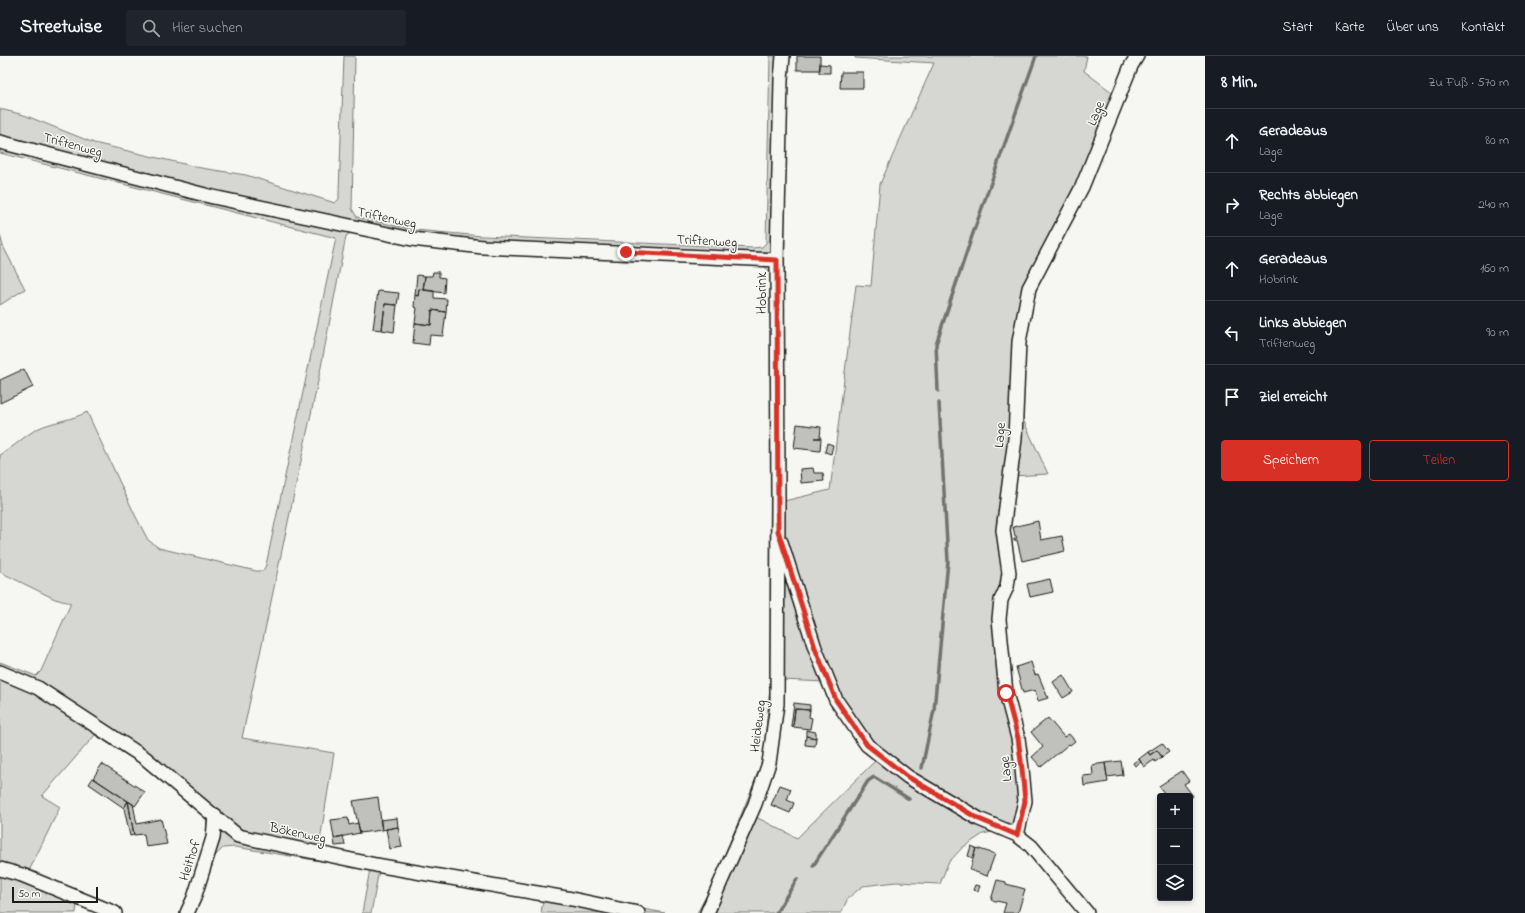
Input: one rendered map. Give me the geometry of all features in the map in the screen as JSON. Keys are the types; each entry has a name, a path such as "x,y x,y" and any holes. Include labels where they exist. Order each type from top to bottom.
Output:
{"street":[{"name":"Hobrink","path":"778,531 777,260 781,80 783,56"},
{"name":"Lage","path":"1017,835 1025,801 1018,738 1006,693 999,619 1001,600 1007,587 1009,574 1003,530 1015,439 1019,342 1029,288 1082,188 1131,66 1137,56"},
{"name":"Triftenweg","path":"0,142 213,197 412,239 484,247 777,260"},
{"path":"778,531 815,648 836,700 867,745 908,777 979,819 1017,835 1031,846 1087,913"},
{"name":"Heideweg","path":"707,913 755,804 769,763 777,704 778,531"},
{"name":"Bökenweg","path":"0,672 38,688 145,758 238,836 376,864 572,899 638,913"},
{"name":"Heithof","path":"187,913 194,898 213,838 215,816"},
{"path":"0,869 22,876 115,913"}],"shaded area":[{"path":"344,56 355,56 352,209 357,217 415,230 482,236 753,248 762,247 766,243 770,56 788,56 785,100 784,501 830,490 856,285 871,286 880,184 934,63 855,58 855,56 1087,56 1084,71 1113,93 1133,56 1134,70 1087,190 1036,290 1025,344 1020,413 1048,474 1013,476 1003,601 1022,834 1010,828 983,834 962,848 948,863 940,884 896,882 863,886 848,898 841,913 697,913 713,884 763,761 770,687 771,273 765,267 758,265 352,232 346,236 321,367 242,738 334,753 319,847 405,866 665,913 541,913 543,901 379,870 371,913 362,913 370,869 235,847 223,848 215,856 195,913 183,913 208,838 206,816 142,765 95,735 42,796 60,807 28,873 77,903 76,913 0,913 0,662 36,676 41,671 71,603 55,599 0,572 0,455 39,428 87,412 148,540 159,548 256,571 263,571 266,565 336,238 0,153 0,109 24,115 94,143 201,168 246,175 335,203 339,199","holes":["783,680 824,682 877,759 797,838 754,816 772,765 782,717"]},
{"path":"0,235 3,246 25,289 0,305"}],"building":[{"path":"797,56 820,56 820,70 797,70"},
{"path":"820,64 830,65 830,73 819,73"},
{"path":"841,72 863,72 863,88 840,88"},
{"path":"433,272 439,272 439,277 445,278 444,293 423,290 425,276 432,276"},
{"path":"417,275 425,276 423,290 419,289 418,296 415,295"},
{"path":"419,289 434,291 434,298 447,299 446,312 432,310 431,325 415,323 417,308 414,307 415,295 418,296"},
{"path":"378,291 399,293 397,305 385,304 382,330 373,329"},
{"path":"385,304 397,305 394,332 382,330"},
{"path":"432,310 446,312 443,336 430,335 429,345 413,343 415,323 431,325"},
{"path":"24,369 33,387 0,403 0,380"},
{"path":"797,424 821,427 820,451 794,448"},
{"path":"827,443 833,445 831,454 825,452"},
{"path":"813,468 814,473 823,473 824,481 801,483 800,469"},
{"path":"1038,521 1041,540 1062,536 1065,551 1022,561 1017,540 1014,541 1014,539 1017,538 1013,527"},
{"path":"1050,579 1053,592 1030,597 1027,584"},
{"path":"1031,662 1035,675 1038,674 1048,698 1038,701 1035,690 1023,693 1016,667"},
{"path":"1063,675 1073,692 1063,698 1053,682"},
{"path":"794,703 810,705 810,710 795,709 793,727 791,726"},
{"path":"795,709 810,710 809,717 812,718 810,729 793,727"},
{"path":"1048,718 1064,737 1069,734 1075,741 1070,745 1069,744 1041,767 1032,757 1043,747 1031,732"},
{"path":"806,730 816,732 816,738 806,736"},
{"path":"806,736 816,738 815,746 805,745"},
{"path":"1162,743 1169,752 1162,757 1157,750 1150,755 1148,752"},
{"path":"1157,750 1162,757 1155,762 1154,760 1144,767 1139,759 1148,752 1150,755"},
{"path":"1139,759 1141,762 1135,766 1133,763"},
{"path":"1121,761 1123,775 1107,777 1105,763"},
{"path":"1105,763 1108,782 1084,786 1083,776 1093,775 1092,765"},
{"path":"102,764 145,792 135,806 93,778"},
{"path":"1182,771 1189,781 1184,784 1191,793 1164,793 1159,786"},
{"path":"93,778 128,801 124,808 89,784"},
{"path":"780,785 791,789 787,800 794,803 790,813 771,805"},
{"path":"378,797 382,830 360,833 353,801"},
{"path":"128,801 133,804 137,824 161,819 167,844 146,847 144,834 134,835"},
{"path":"128,801 134,835 130,836 124,808"},
{"path":"348,818 349,825 358,823 360,833 334,838 331,820"},
{"path":"397,818 398,827 382,830 380,820"},
{"path":"398,827 402,847 390,849 386,829"},
{"path":"343,836 345,845 335,846 334,838"},
{"path":"971,846 976,848 973,858 968,856"},
{"path":"976,848 995,854 987,876 970,870"},
{"path":"997,880 1025,889 1018,913 1003,913 1006,903 991,900"},
{"path":"975,885 980,886 978,891 973,890"}],"waterway":[{"path":"938,391 936,344 971,239 1036,56"},
{"path":"922,768 934,710 948,561 939,403"},
{"path":"813,866 868,781 874,777 909,799"},
{"path":"776,913 797,879"}],"route":[{"path":"626,252 777,260 778,531 815,648 836,700 867,745 908,777 979,819 1017,835 1025,801 1018,738 1006,693"}]}
